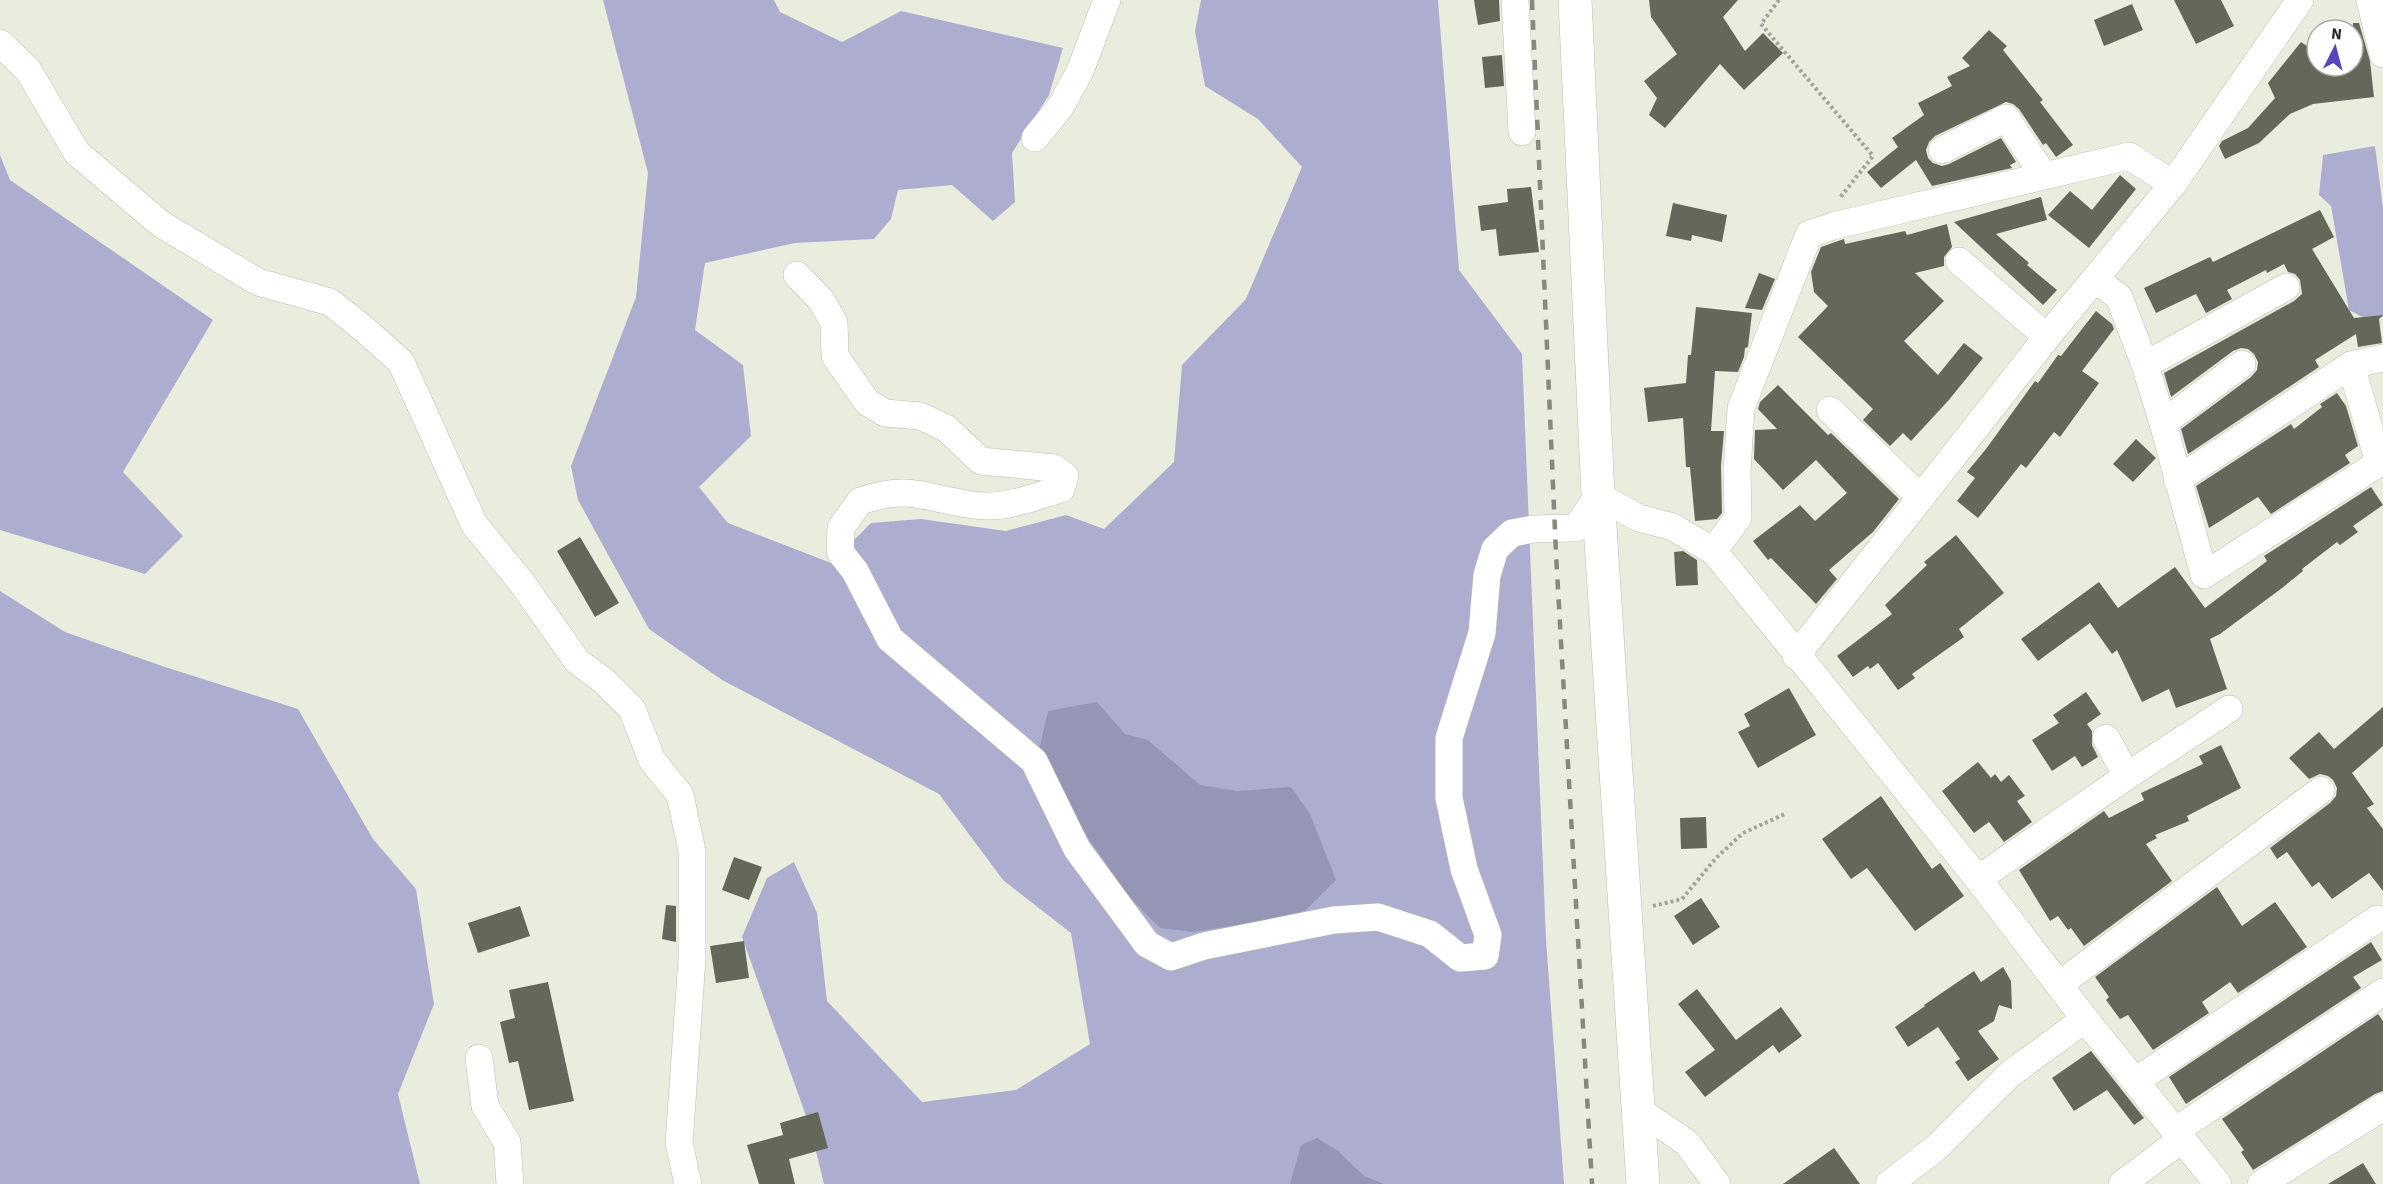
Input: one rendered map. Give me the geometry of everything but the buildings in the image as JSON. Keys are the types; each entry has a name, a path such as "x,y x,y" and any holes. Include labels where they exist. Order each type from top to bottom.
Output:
{"street":[{"path":"1035,138 1060,105 1080,71 1107,0"},
{"path":"1515,0 1522,132"},
{"path":"1575,0 1598,496 1643,1184"},
{"path":"1796,656 2047,337 2173,184 2300,0"},
{"path":"2370,0 2383,54"},
{"path":"0,43 27,70 77,153 161,224 258,282 330,302 401,362 474,524 522,583 577,661 604,681 632,709 652,760 680,795 692,851 692,959 679,1143 688,1184"},
{"path":"1942,150 2006,118 2044,176"},
{"path":"1713,551 1738,518 1737,471 1741,408 1809,234 1833,226 2129,156 2173,184"},
{"path":"1959,261 2047,337"},
{"path":"797,275 820,300 834,323 835,356 867,402 885,413 920,416 946,428 981,461 1054,468 1065,476 1062,489 1013,503 986,506 914,493 884,494 860,501 841,528 840,552 855,571 890,639 1034,761 1077,849 1148,944 1170,957 1204,946 1323,922 1378,917 1430,934 1460,958 1485,957 1488,935 1464,869 1449,798 1449,738 1482,633 1488,575 1495,549 1512,533 1534,529 1576,528 1598,496"},
{"path":"2094,279 2119,297 2145,365 2204,575 2379,463 2351,365"},
{"path":"2145,365 2286,287"},
{"path":"2177,480 2351,365 2383,358"},
{"path":"2163,423 2242,364"},
{"path":"1830,410 1921,498"},
{"path":"1598,496 1639,518 1673,527 1713,551 1978,879 2085,1019 2218,1184"},
{"path":"1978,879 2229,709"},
{"path":"2106,738 2127,776"},
{"path":"2060,984 2321,790"},
{"path":"2136,1080 2377,919"},
{"path":"2122,1184 2179,1135 2383,992"},
{"path":"1889,1184 1936,1148 2010,1074 2085,1019"},
{"path":"479,1058 485,1106 507,1142 510,1184"},
{"path":"2261,1184 2383,1107"},
{"path":"1639,1110 1687,1143 1717,1184"}],"path":[{"path":"1779,0 1761,24 1873,156 1809,234"},
{"path":"1626,912 1682,899 1716,858 1743,833 1785,814"}],"shaded area":[{"path":"603,0 774,0 780,12 842,42 901,11 1063,48 1049,95 1012,153 1015,202 993,221 952,185 898,190 891,219 874,239 795,243 705,263 695,330 743,365 751,436 699,487 728,523 831,563 871,523 921,519 1006,531 1066,515 1104,529 1174,462 1182,365 1246,299 1302,167 1258,119 1205,86 1195,31 1201,0 1438,0 1459,270 1522,354 1546,940 1564,1184 824,1184 810,1127 742,937 767,878 794,862 817,913 827,1001 922,1102 1016,1090 1090,1044 1071,933 1003,880 939,794 722,680 649,629 578,500 571,466 636,297 648,173"},
{"path":"2375,146 2383,208 2383,317 2364,318 2349,310 2331,206 2319,195 2323,155"},
{"path":"0,155 10,180 213,320 123,472 183,536 145,574 0,530"},
{"path":"0,591 65,632 165,667 298,709 373,839 416,889 434,1004 398,1094 420,1184 0,1184"},
{"path":"1097,702 1125,734 1148,740 1200,785 1237,791 1291,787 1310,814 1336,880 1305,911 1193,932 1160,928 1130,898 1086,835 1039,750 1048,711"},
{"path":"1317,1138 1338,1151 1364,1176 1384,1184 1290,1184 1301,1145"}],"railway":[{"path":"1532,0 1556,554 1592,1184"}]}
